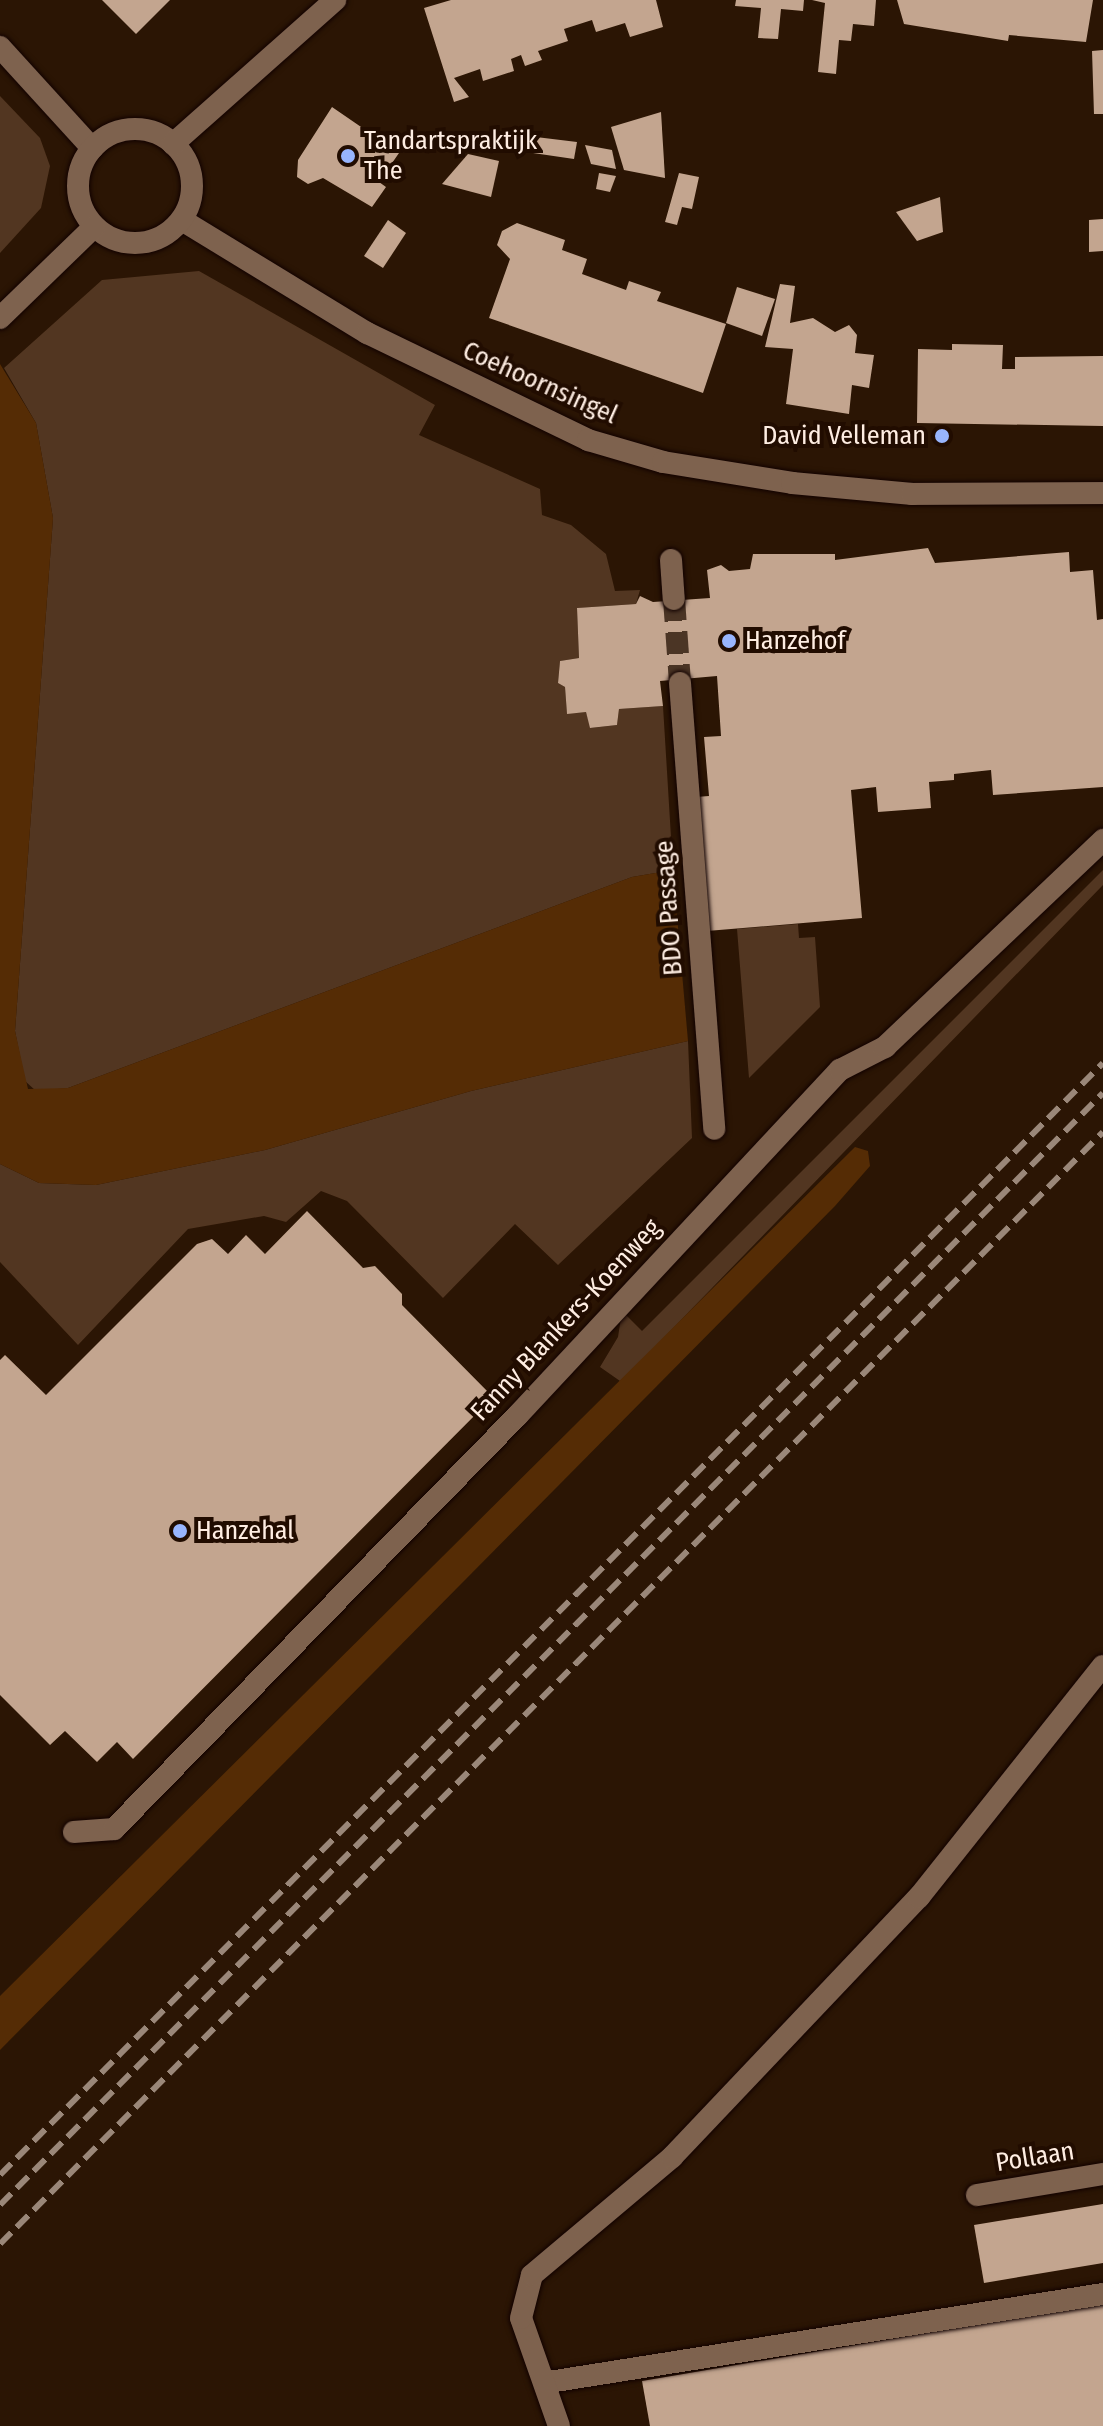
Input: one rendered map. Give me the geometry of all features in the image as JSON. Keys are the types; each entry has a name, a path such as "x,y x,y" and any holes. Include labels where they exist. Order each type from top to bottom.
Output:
{"street":[{"path":"173,144 335,0"},
{"path":"0,47 92,148"},
{"path":"132,129 154,132 173,144 191,171 192,196 182,220 148,242 119,242 94,227 77,188 92,148 132,129"},
{"name":"Coehoornsingel","path":"182,220 367,333 588,440 663,462 792,483 912,494 1103,493"},
{"path":"0,318 94,227"},
{"path":"671,560 674,599"},
{"name":"BDO Passage","path":"680,683 714,1129"},
{"name":"Fanny Blankers-Koenweg","path":"74,1832 114,1829 518,1415 840,1070 885,1047 1103,840"},
{"path":"559,2426 549,2382 521,2318 532,2275 672,2157 919,1897 1103,1666"},
{"name":"Pollaan","path":"977,2195 1103,2174"},
{"path":"549,2382 1103,2294"}],"shaded area":[{"path":"0,96 40,138 50,166 41,208 0,253"},
{"path":"199,271 435,405 419,435 540,489 542,515 571,525 606,554 615,591 640,590 636,604 577,608 579,658 560,661 558,683 565,687 567,713 586,712 591,728 617,725 619,709 663,706 673,870 632,877 68,1088 36,1091 25,1081 15,1031 53,518 36,423 4,368 102,280"},
{"path":"0,364 36,423 53,518 15,1031 28,1089 68,1088 632,877 673,870 688,1041 471,1091 265,1150 96,1185 39,1183 0,1164"},
{"path":"1103,870 1103,885 648,1354 620,1381 600,1367 618,1337 622,1311 642,1331"},
{"path":"798,924 799,938 815,937 820,1007 749,1078 737,929"},
{"path":"688,1041 692,1138 558,1265 515,1224 443,1298 347,1201 321,1191 286,1222 264,1216 188,1229 78,1345 0,1262 0,1164 39,1183 96,1185 265,1150 471,1091"},
{"path":"855,1147 868,1151 870,1166 835,1206 0,2050 0,1996"}],"building":[{"path":"102,0 170,0 136,34"},
{"path":"451,0 656,0 663,27 630,37 625,23 596,32 592,20 564,29 568,41 538,51 542,60 525,66 521,55 511,59 514,71 483,81 480,69 454,78 469,97 454,102 424,8"},
{"path":"736,0 804,0 803,11 781,9 778,39 758,38 761,8 735,6"},
{"path":"812,0 876,0 874,26 853,24 851,41 839,40 836,74 818,72 825,3"},
{"path":"897,0 1093,0 1086,42 1009,35 1008,41 904,24"},
{"path":"1103,50 1103,114 1094,114 1092,51"},
{"name":"Tandartspraktijk The","path":"332,107 399,153 379,182 386,187 372,207 323,178 308,184 297,177 298,160"},
{"path":"661,112 665,178 624,170 611,127"},
{"path":"536,137 577,142 574,159 533,153"},
{"path":"585,145 612,150 616,169 591,164"},
{"path":"468,154 499,161 491,197 442,184"},
{"path":"599,173 616,176 610,192 596,189"},
{"path":"679,173 699,177 692,209 682,207 677,225 665,222"},
{"path":"940,197 943,232 917,241 896,212"},
{"path":"1103,219 1103,251 1089,252 1089,220"},
{"path":"388,220 406,233 383,268 364,256"},
{"path":"517,223 565,240 562,250 587,259 582,274 626,290 629,281 661,292 657,301 726,324 703,393 489,318 510,259 497,245 502,231"},
{"path":"780,284 795,286 790,323 813,318 835,332 849,325 857,335 855,353 874,355 869,388 852,385 849,414 786,404 793,349 765,347"},
{"path":"737,287 775,299 762,336 726,323"},
{"path":"952,344 1003,345 1002,369 1015,369 1015,357 1103,356 1103,426 917,423 918,349 952,350"},
{"path":"928,548 935,563 1069,552 1070,572 1093,570 1097,620 1103,619 1103,787 993,795 991,770 954,774 954,780 929,782 931,808 878,812 876,787 851,790 862,918 707,931 696,797 709,796 704,737 721,736 717,676 660,681 663,706 619,709 617,725 590,728 586,712 567,714 565,687 558,683 560,661 579,658 577,608 636,604 640,596 653,602 710,598 707,570 721,565 729,571 750,569 753,554 835,554 835,560"},
{"name":"Hanzehal","path":"307,1211 363,1268 375,1266 402,1294 402,1305 493,1397 133,1759 117,1742 97,1762 65,1731 50,1745 0,1695 0,1360 5,1355 46,1395 197,1244 212,1239 228,1254 246,1235 265,1254"},
{"path":"1103,2204 1103,2263 984,2283 974,2225"},
{"path":"1103,2303 1103,2426 650,2426 642,2381"}],"tunnel":[{"path":"674,599 680,683"}],"railway":[{"path":"0,2175 1103,1063"},
{"path":"0,2205 1103,1093"},
{"path":"0,2244 1103,1132"}],"place":[{"name":"Tandartspraktijk The","path":"348,156"},
{"name":"David Velleman","path":"942,436"},
{"name":"Hanzehof","path":"729,641"},
{"name":"Hanzehal","path":"180,1531"}]}
